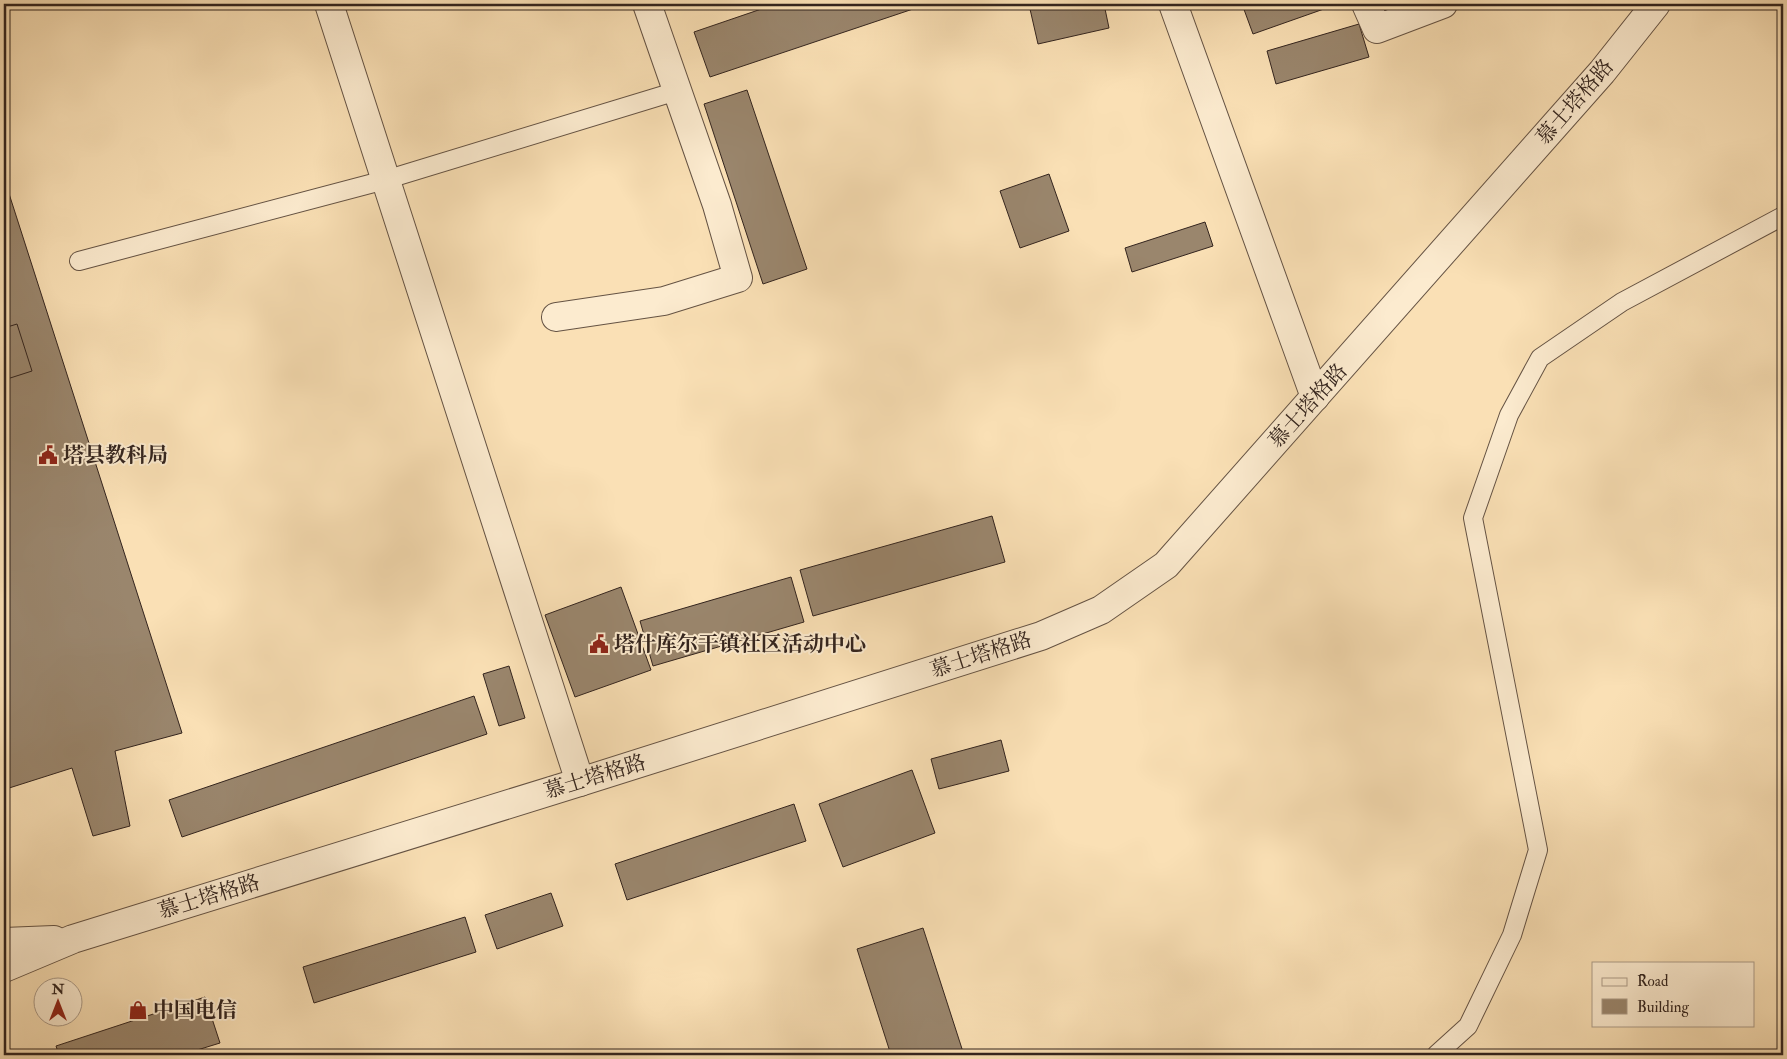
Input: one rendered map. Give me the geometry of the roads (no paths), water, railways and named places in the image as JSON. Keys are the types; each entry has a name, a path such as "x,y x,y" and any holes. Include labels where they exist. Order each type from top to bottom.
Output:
{"street":[{"path":"329,4 580,782"},
{"path":"556,317 664,301 738,278 717,205 647,4"},
{"path":"1173,4 1315,397"},
{"path":"1366,4 1377,29 1443,4"},
{"name":"慕士塔格路","path":"73,939 580,782 1041,636 1101,610 1166,565 1602,72 1656,4"},
{"path":"4,942 73,939"},
{"path":"4,968 73,939"}],"lane":[{"path":"80,261 386,180 677,91"},
{"path":"1436,1055 1468,1026 1512,935 1538,850 1473,518 1509,415 1540,358 1622,302 1783,216"}],"place":[{"name":"塔县教科局","path":"48,455"},
{"name":"塔什库尔干镇社区活动中心","path":"599,644"},
{"name":"中国电信","path":"138,1010"}]}
